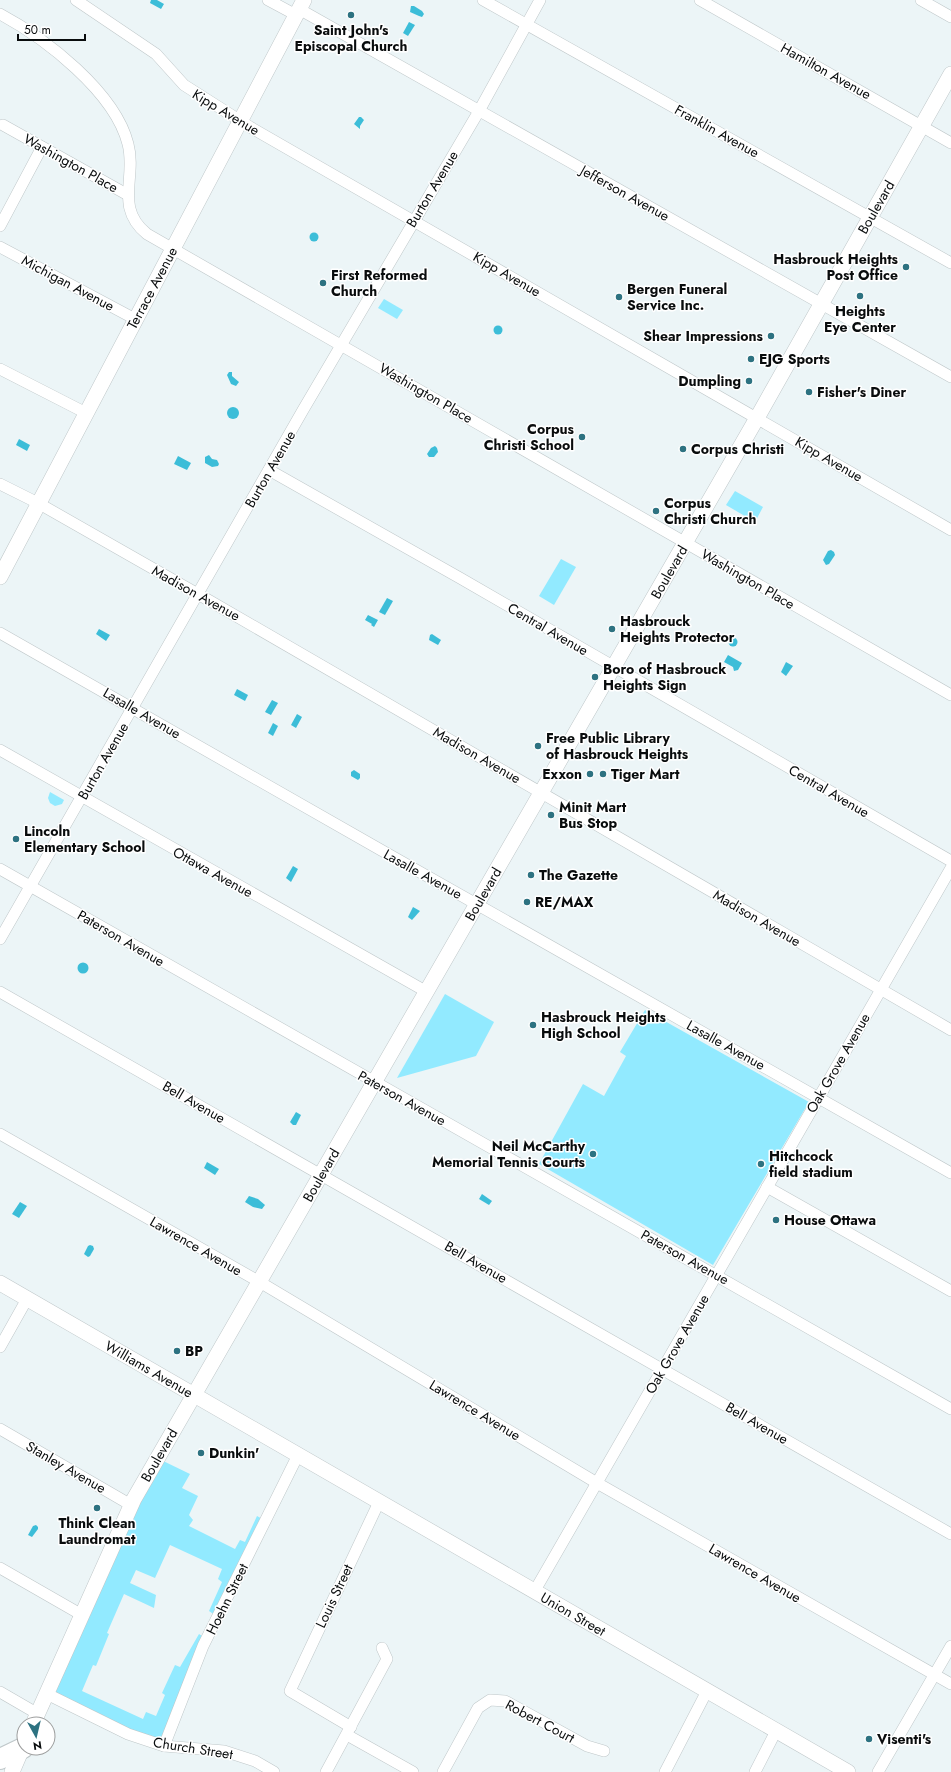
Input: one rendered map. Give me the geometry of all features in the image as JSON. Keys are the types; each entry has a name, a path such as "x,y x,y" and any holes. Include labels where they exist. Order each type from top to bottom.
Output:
{"highway":[{"path":"0,1759 16,1750"}],"street":[{"name":"Kipp Avenue","path":"76,0 156,54 184,86 240,121 951,530"},
{"name":"Jefferson Avenue","path":"268,0 299,8 478,111 951,377"},
{"name":"Franklin Avenue","path":"483,0 951,263"},
{"name":"Burton Avenue","path":"0,939 342,345 408,217 478,111 540,0"},
{"name":"Hamilton Avenue","path":"700,0 951,143"},
{"path":"921,0 951,17"},
{"name":"Terrace Avenue","path":"0,577 299,8"},
{"path":"0,14 27,31 70,64 87,79 107,102 123,129 128,145 130,160 128,195"},
{"name":"Boulevard","path":"37,1716 131,1505 258,1281 322,1174 614,668 822,304 951,74"},
{"name":"Washington Place","path":"3,125 128,195 130,212 140,228 147,234 951,695"},
{"path":"0,226 42,147"},
{"name":"Michigan Avenue","path":"0,247 135,319"},
{"path":"0,369 86,413"},
{"name":"Central Avenue","path":"269,470 951,861"},
{"name":"Madison Avenue","path":"0,484 38,503 542,792 951,1030"},
{"name":"Lasalle Avenue","path":"0,632 951,1173"},
{"name":"Ottawa Avenue","path":"0,750 427,992"},
{"name":"Oak Grove Avenue","path":"534,1592 951,868"},
{"name":"Paterson Avenue","path":"0,869 717,1274 951,1409"},
{"name":"Bell Avenue","path":"0,992 663,1368 951,1534"},
{"name":"Lawrence Avenue","path":"0,1134 258,1281 597,1483 951,1684"},
{"path":"767,1187 951,1291"},
{"name":"Williams Avenue","path":"0,1283 298,1455"},
{"path":"0,1347 28,1299"},
{"name":"Stanley Avenue","path":"0,1429 131,1505"},
{"name":"Union Street","path":"298,1455 848,1772"},
{"name":"Hoehn Street","path":"164,1746 201,1651 298,1455"},
{"name":"Louis Street","path":"349,1731 290,1691 379,1502"},
{"path":"0,1568 82,1615"},
{"path":"878,1772 951,1646"},
{"path":"326,1772 387,1659 382,1648"},
{"path":"664,1772 707,1691"},
{"path":"0,1692 32,1716"},
{"name":"Church Street","path":"47,1694 128,1734 164,1746 224,1751 254,1761 274,1772"},
{"name":"Robert Court","path":"443,1772 478,1708 490,1700 505,1701 588,1746 604,1750"},
{"path":"349,1731 413,1772"},
{"path":"755,1772 776,1731"},
{"path":"12,1772 19,1756"}],"shaded area":[{"path":"151,0 157,0 164,4 161,9 150,3"},
{"path":"411,6 414,6 422,11 424,14 422,17 410,12"},
{"path":"409,22 415,25 408,36 403,33"},
{"path":"359,117 364,120 360,126 360,129 354,124"},
{"path":"314,232 319,237 314,242 309,237"},
{"path":"384,299 403,310 397,319 378,308"},
{"path":"496,326 500,326 502,330 500,334 496,334 494,332 494,328"},
{"path":"229,372 232,372 232,376 239,382 236,386 231,384 227,375"},
{"path":"235,407 238,408 238,418 231,419 228,418 227,411 228,408"},
{"path":"19,439 30,445 27,451 16,445"},
{"path":"435,446 438,452 434,457 429,457 427,454 431,448"},
{"path":"209,455 212,459 217,460 219,464 218,466 212,467 205,463 205,457"},
{"path":"178,456 191,463 187,470 174,464"},
{"path":"735,491 763,507 755,522 726,505"},
{"path":"831,550 835,555 829,564 826,565 823,560 828,551"},
{"path":"561,559 576,567 554,605 539,596"},
{"path":"387,598 393,601 385,615 379,612"},
{"path":"368,615 378,620 374,627 365,620"},
{"path":"99,629 110,635 106,641 96,634"},
{"path":"432,634 441,640 438,645 429,640 430,635"},
{"path":"731,638 735,638 737,642 735,646 731,646 729,644 729,640"},
{"path":"728,655 742,663 738,670 734,671 733,667 724,662"},
{"path":"786,662 793,666 786,676 781,672"},
{"path":"237,689 248,695 245,701 234,695"},
{"path":"272,700 278,703 271,715 265,712"},
{"path":"297,714 302,717 296,728 291,725"},
{"path":"273,723 278,726 273,736 268,733"},
{"path":"354,770 360,774 360,778 358,780 351,776 351,772"},
{"path":"50,792 64,800 62,804 55,806 50,803 48,798"},
{"path":"293,866 298,869 291,882 286,878"},
{"path":"413,907 420,911 412,920 408,917"},
{"path":"81,963 85,963 87,964 87,972 81,973 78,970 78,966"},
{"path":"445,994 494,1022 476,1056 397,1078"},
{"path":"645,1010 809,1102 713,1265 539,1164 583,1084 604,1096 626,1056 620,1052"},
{"path":"296,1112 301,1115 296,1125 293,1125 290,1122"},
{"path":"207,1162 219,1169 215,1175 204,1168"},
{"path":"482,1194 492,1201 489,1205 479,1199"},
{"path":"249,1196 258,1199 265,1205 262,1209 253,1207 245,1202"},
{"path":"20,1202 27,1206 19,1218 12,1214"},
{"path":"90,1245 93,1246 94,1249 88,1257 84,1254"},
{"path":"157,1458 190,1474 182,1488 198,1496 189,1515 193,1520 189,1526 235,1549 240,1540 245,1542 257,1516 266,1521 218,1617 209,1611 222,1582 218,1579 222,1569 170,1545 155,1578 136,1570 130,1583 156,1595 154,1608 124,1594 107,1633 109,1634 96,1666 93,1665 82,1691 143,1719 146,1712 156,1716 165,1695 162,1693 175,1665 180,1667 199,1634 207,1639 164,1746 47,1694"},
{"path":"36,1525 38,1529 32,1537 28,1535 33,1526"}],"place":[{"name":"Saint John's Episcopal Church","path":"351,15"},
{"name":"Hasbrouck Heights Post Office","path":"906,267"},
{"name":"First Reformed Church","path":"323,283"},
{"name":"Heights Eye Center","path":"860,296"},
{"name":"Bergen Funeral Service Inc.","path":"619,297"},
{"name":"Shear Impressions","path":"771,336"},
{"name":"EJG Sports","path":"751,359"},
{"name":"Dumpling","path":"749,381"},
{"name":"Fisher's Diner","path":"809,392"},
{"name":"Corpus Christi School","path":"582,437"},
{"name":"Corpus Christi","path":"683,449"},
{"name":"Corpus Christi Church","path":"656,511"},
{"name":"Hasbrouck Heights Protector","path":"612,629"},
{"name":"Boro of Hasbrouck Heights Sign","path":"595,677"},
{"name":"Free Public Library of Hasbrouck Heights","path":"538,746"},
{"name":"Exxon","path":"590,774"},
{"name":"Tiger Mart","path":"603,774"},
{"name":"Minit Mart Bus Stop","path":"551,815"},
{"name":"Lincoln Elementary School","path":"16,839"},
{"name":"The Gazette","path":"531,875"},
{"name":"RE/MAX","path":"527,902"},
{"name":"Hasbrouck Heights High School","path":"533,1025"},
{"name":"Neil McCarthy Memorial Tennis Courts","path":"593,1154"},
{"name":"Hitchcock field stadium","path":"761,1164"},
{"name":"House Ottawa","path":"776,1220"},
{"name":"BP","path":"177,1351"},
{"name":"Dunkin'","path":"201,1453"},
{"name":"Think Clean Laundromat","path":"97,1508"},
{"name":"Visenti's","path":"869,1739"}]}
